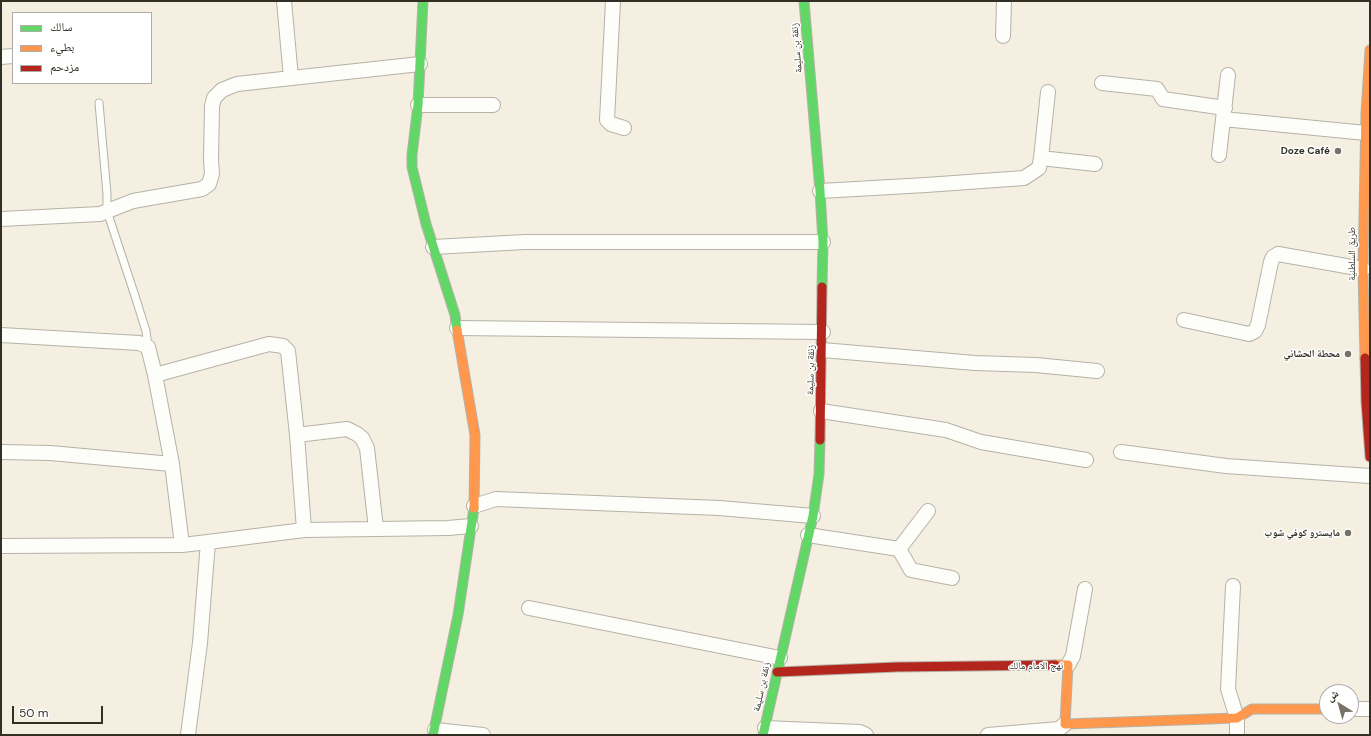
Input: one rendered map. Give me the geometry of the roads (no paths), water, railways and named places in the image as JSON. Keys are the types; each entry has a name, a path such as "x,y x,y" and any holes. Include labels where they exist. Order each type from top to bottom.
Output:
{"street":[{"path":"284,1 291,78"},
{"path":"423,1 418,105 412,167 418,196 455,316 474,435 474,506 459,610 434,733 482,735"},
{"path":"613,1 606,120 611,124 624,128"},
{"name":"زنقة بن سليمة","path":"764,732 776,672 813,516 818,474 823,332 823,242 804,1"},
{"path":"1003,36 1004,1"},
{"name":"طريق السلطنية","path":"1370,50 1366,133 1366,225 1363,269 1366,402 1370,457"},
{"path":"1,57 12,56"},
{"path":"1,219 100,214 133,201 202,189 209,184 212,174 212,106 214,98 222,90 237,84 420,64"},
{"path":"1219,155 1228,75"},
{"path":"1102,83 1157,89 1163,99 1224,113 1366,133"},
{"path":"820,191 1024,178 1039,168 1048,92"},
{"path":"418,105 493,105"},
{"path":"1041,158 1095,164"},
{"path":"433,247 525,242 823,242"},
{"path":"1184,320 1249,334 1255,331 1258,325 1271,262 1273,257 1278,254 1363,269"},
{"path":"457,328 823,332"},
{"path":"1,335 138,343 148,347 155,375 172,464 182,544"},
{"path":"155,375 269,344 283,346 288,351 297,435 304,530"},
{"path":"822,350 975,363 1036,365 1097,371"},
{"path":"821,411 946,430 981,442 1086,460"},
{"path":"297,435 347,429 358,434 362,438 367,448 376,529"},
{"path":"1,452 50,454 172,464"},
{"path":"1121,452 1226,466 1370,476"},
{"path":"474,506 496,499 504,499 719,508 813,516"},
{"path":"899,549 928,511"},
{"path":"1,546 182,544 304,530 471,526"},
{"path":"808,535 899,549"},
{"path":"188,735 200,643 208,542"},
{"path":"899,549 911,570 952,578"},
{"path":"1233,586 1228,689 1237,718 1237,735"},
{"path":"1068,665 1073,656 1085,589"},
{"path":"529,608 780,658"},
{"name":"نهج الامام مالك","path":"776,672 897,667 1068,665 1065,724"},
{"path":"988,735 1059,729 1065,724 1237,718 1252,709 1319,709"},
{"path":"1359,709 1370,709"},
{"path":"764,732 860,732 866,735"}],"lane":[{"path":"99,103 108,194 107,211 146,331 148,347"}],"place":[{"name":"Doze Café","path":"1338,151"},
{"name":"محطة الحشاني","path":"1348,354"},
{"name":"مايسترو كوفي شوب","path":"1348,533"}]}
